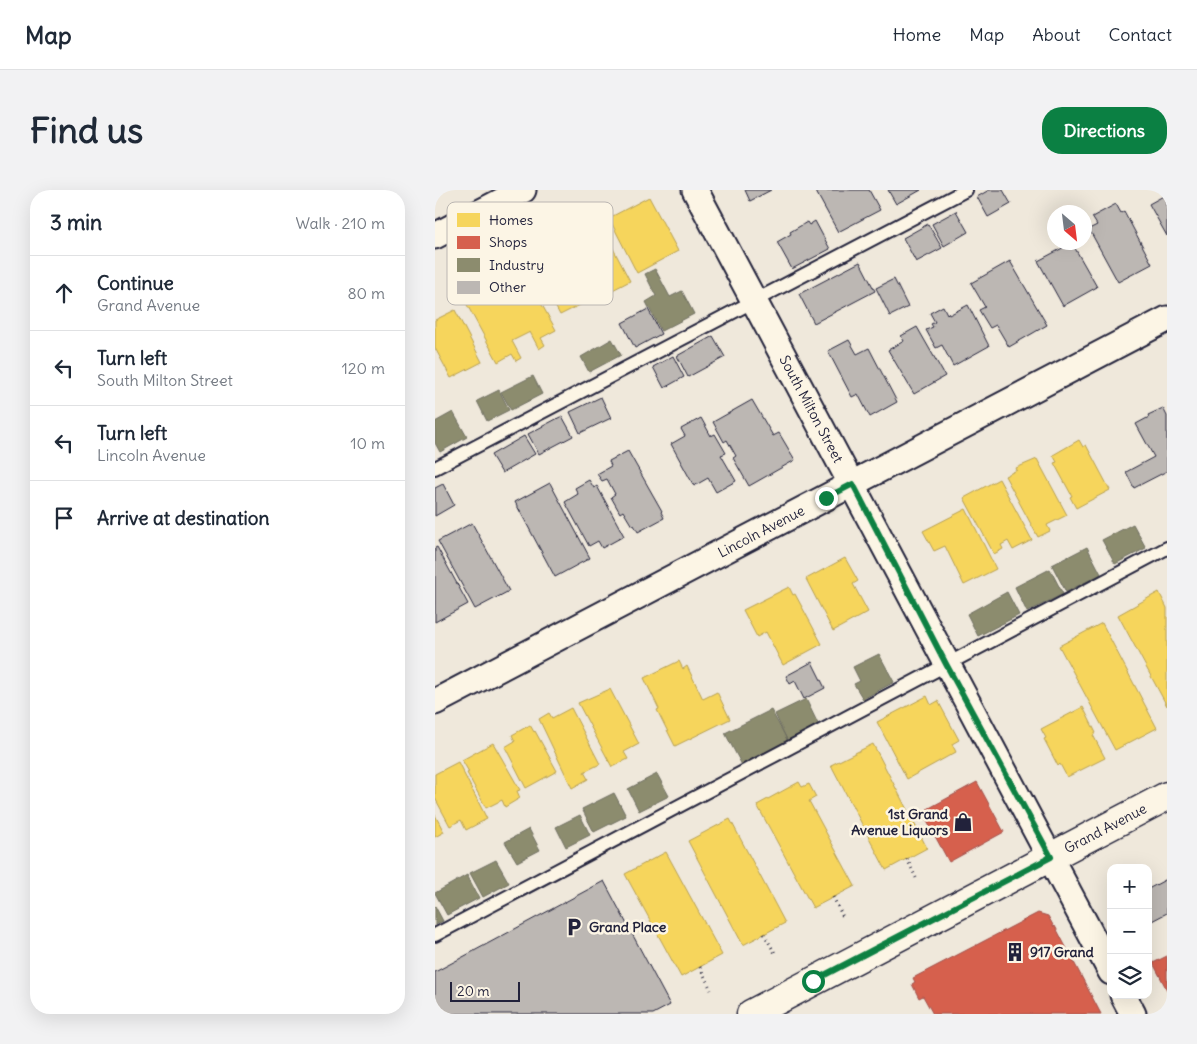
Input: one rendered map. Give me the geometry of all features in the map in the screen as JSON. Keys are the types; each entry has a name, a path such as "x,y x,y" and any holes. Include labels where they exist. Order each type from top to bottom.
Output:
{"main road":[{"name":"Grand Avenue","path":"751,1014 1167,796"}],"street":[{"path":"500,202 523,190"},
{"name":"South Milton Street","path":"695,190 1107,964"},
{"path":"435,236 447,230"},
{"name":"Lincoln Avenue","path":"435,702 1167,319"},
{"path":"1125,999 1133,1014"}],"lane":[{"path":"435,468 966,190"},
{"path":"435,934 1167,548"}],"path":[{"path":"907,859 917,880"},
{"path":"833,897 844,919"},
{"path":"765,934 776,955"},
{"path":"700,967 711,990"}],"building: Homes":[{"path":"649,197 678,251 637,273 613,226 613,216"},
{"path":"613,248 630,281 613,290"},
{"path":"467,305 542,305 556,330 541,338 545,345 539,349 530,332 512,341 521,358 516,361 512,354 498,362"},
{"path":"555,305 580,305 560,315"},
{"path":"455,310 482,362 451,378 435,348 435,320"},
{"path":"1079,440 1083,447 1086,445 1110,490 1076,508 1070,497 1072,496 1054,463 1057,462 1053,455"},
{"path":"1037,459 1067,515 1047,525 1050,531 1038,537 1005,476 1017,470 1016,468"},
{"path":"999,479 1032,540 1013,550 1008,541 1001,545 1003,549 994,554 964,498"},
{"path":"966,509 996,569 964,585 945,546 934,551 923,531"},
{"path":"845,558 858,581 853,584 868,612 833,631 806,579"},
{"path":"789,587 793,595 795,594 822,644 783,665 766,632 757,637 743,610"},
{"path":"1159,592 1167,608 1167,706 1118,615"},
{"path":"1102,623 1157,728 1115,750 1059,646"},
{"path":"679,661 683,669 687,666 703,699 717,692 730,719 675,746 644,678"},
{"path":"610,689 639,744 624,752 628,759 612,767 578,703"},
{"path":"927,696 931,705 938,701 959,740 952,744 956,752 907,779 877,722"},
{"path":"1083,707 1096,733 1093,735 1105,758 1067,777 1060,764 1058,766 1041,729"},
{"path":"571,708 600,764 584,772 588,779 572,788 539,719 549,713 552,718"},
{"path":"530,725 557,771 526,788 505,747 515,741 512,735"},
{"path":"493,743 520,790 517,791 520,798 505,807 502,800 486,808 462,760"},
{"path":"873,744 927,848 886,870 831,765"},
{"path":"458,762 487,819 466,830 461,820 450,826 435,798 435,774"},
{"path":"799,782 802,787 809,784 816,797 809,801 855,886 813,908 757,805"},
{"path":"435,815 444,832 435,837"},
{"path":"730,819 785,923 743,945 688,841"},
{"path":"666,852 722,955 681,977 625,874"}],"building: Shops":[{"name":"1st Grand Avenue Liquors","path":"977,782 1004,832 949,862 922,812"},
{"name":"917 Grand","path":"1038,913 1048,916 1055,926 1101,1014 933,1014 923,996 919,998 912,984 915,982 913,978"},
{"path":"1167,956 1167,990 1153,963"}],"building: Industry":[{"path":"655,269 670,297 682,291 694,314 661,331 646,302 656,296 645,274"},
{"path":"612,339 621,355 589,372 581,357"},
{"path":"533,376 542,394 511,410 501,392"},
{"path":"499,390 509,410 487,421 477,401"},
{"path":"453,412 467,437 440,452 435,443 435,422"},
{"path":"1133,524 1146,548 1115,564 1102,540"},
{"path":"1087,547 1101,574 1066,592 1052,565"},
{"path":"1050,569 1063,594 1027,612 1015,587"},
{"path":"1007,592 1019,615 978,636 967,614"},
{"path":"879,654 894,682 863,699 854,684 860,681 853,667"},
{"path":"806,699 819,726 788,742 775,714"},
{"path":"771,710 789,743 743,767 725,733"},
{"path":"657,774 669,796 639,811 628,789"},
{"path":"614,793 626,816 594,832 582,809"},
{"path":"580,815 590,835 566,847 556,827"},
{"path":"529,829 540,850 517,862 505,842"},
{"path":"496,860 509,883 483,897 470,873"},
{"path":"467,875 479,898 447,915 435,893"},
{"path":"435,906 443,921 435,925"}],"building: Other":[{"path":"745,190 771,190 750,201"},
{"path":"815,190 869,190 880,210 838,232"},
{"path":"888,190 921,190 896,204"},
{"path":"989,190 1003,190 1011,204 988,217 977,197"},
{"path":"1167,194 1167,236 1149,204"},
{"path":"1116,204 1121,213 1124,211 1152,264 1118,282 1092,234 1092,228 1097,225 1092,217"},
{"path":"956,211 968,232 944,246 932,224"},
{"path":"815,221 830,249 792,269 777,242 807,222 809,225"},
{"path":"928,224 942,248 916,262 903,238"},
{"path":"1059,250 1076,250 1097,287 1063,306 1038,261"},
{"path":"1010,261 1047,325 1009,347 996,325 990,328 979,310 985,307 971,283"},
{"path":"860,262 875,291 814,323 799,294"},
{"path":"894,279 908,307 890,316 876,288"},
{"path":"968,305 989,346 953,366 942,345 936,348 926,330 933,327 931,324 935,322 930,313 943,306 949,315"},
{"path":"648,309 661,334 635,348 622,323"},
{"path":"917,327 945,376 914,394 888,350 904,341 901,336"},
{"path":"713,336 725,357 688,377 677,356"},
{"path":"849,340 857,354 869,348 897,402 870,417 858,394 852,397 828,351"},
{"path":"673,356 684,377 664,388 653,367"},
{"path":"601,397 611,418 580,433 570,412"},
{"path":"752,400 773,436 779,433 795,460 749,486 733,458 736,456 727,440 724,442 713,422"},
{"path":"1163,408 1167,416 1167,471 1134,488 1126,472 1154,457 1136,424 1149,417 1148,415"},
{"path":"562,416 573,436 539,454 528,434"},
{"path":"701,418 711,436 715,434 726,453 721,455 736,481 716,492 708,478 694,486 671,444 685,436 681,429"},
{"path":"524,436 535,454 502,473 491,455"},
{"path":"628,451 662,511 664,518 638,532 623,511 620,513 611,497 615,494 607,479 602,481 597,474 611,466 609,461"},
{"path":"589,480 594,488 597,486 624,536 602,548 598,541 589,546 565,502 578,494 575,488"},
{"path":"550,483 590,558 555,577 515,502"},
{"path":"443,484 454,505 435,516 435,488"},
{"path":"472,523 509,591 475,609 438,541"},
{"path":"437,547 468,604 435,622 435,548"},
{"path":"812,662 825,688 804,699 795,681 790,684 786,676"},
{"path":"1167,879 1167,913 1152,921 1152,909 1152,887"},
{"name":"Grand Place","path":"604,881 670,1005 653,1014 435,1014 435,972"}],"place":[{"name":"1st Grand Avenue Liquors","path":"963,822"},
{"name":"Grand Place","path":"574,927"},
{"name":"917 Grand","path":"1015,952"}],"route":[{"path":"813,981 1051,857 946,664 853,484 826,498"}]}
